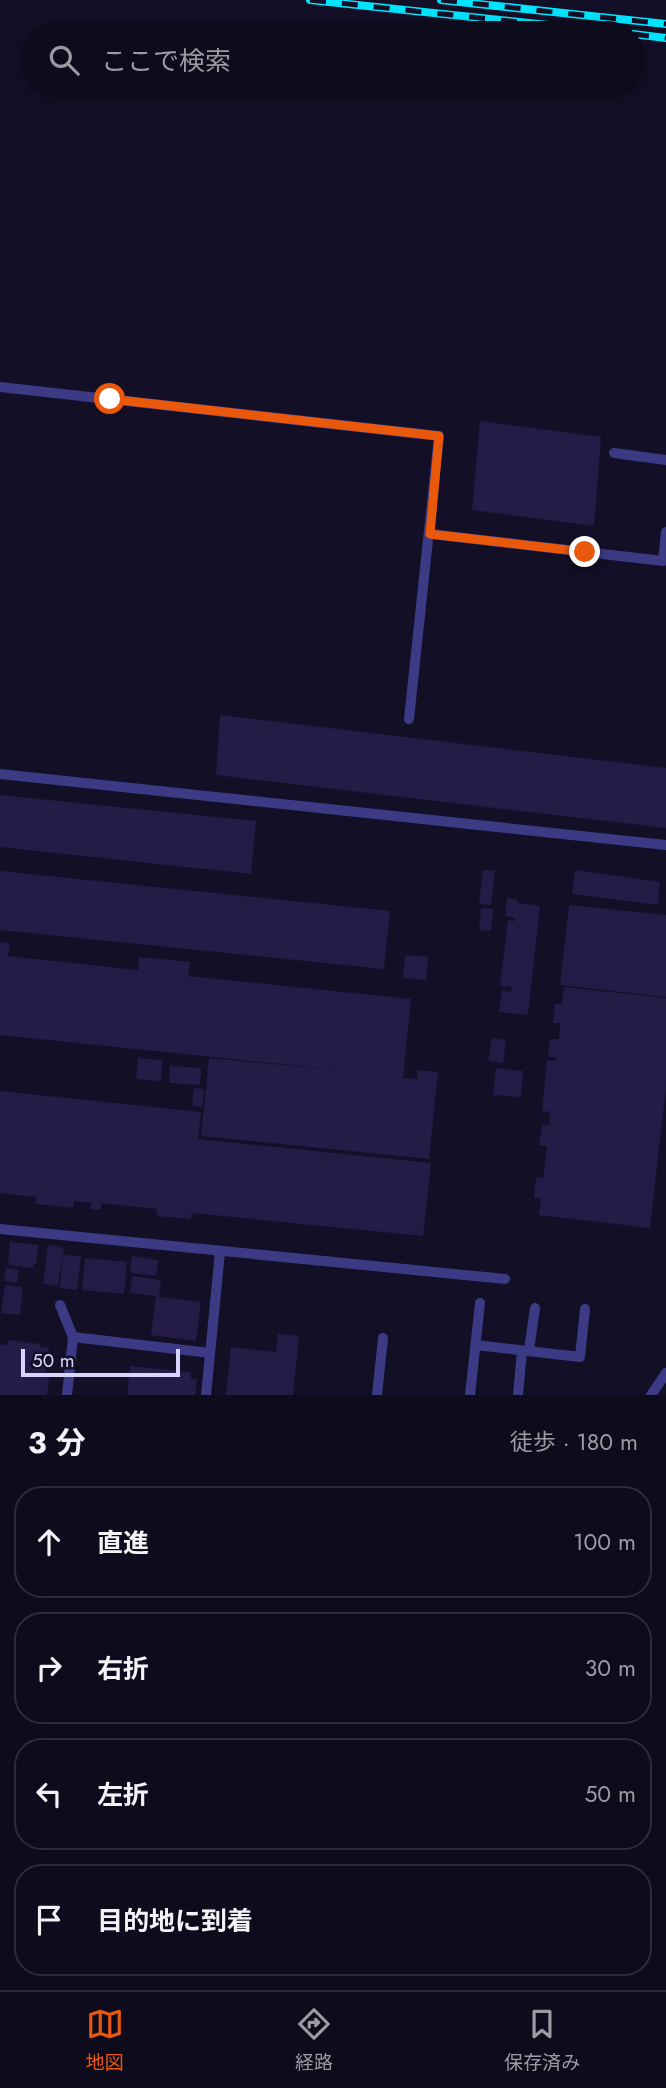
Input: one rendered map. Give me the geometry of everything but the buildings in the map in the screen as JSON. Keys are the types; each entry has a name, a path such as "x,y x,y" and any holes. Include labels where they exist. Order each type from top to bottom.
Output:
{"lane":[{"path":"0,387 439,436 409,719"},
{"path":"614,453 666,460"},
{"path":"430,534 663,561 666,532"},
{"path":"0,774 666,845"},
{"path":"0,1229 505,1279"},
{"path":"206,1395 220,1252"},
{"path":"470,1395 480,1303"},
{"path":"60,1305 73,1337 67,1395"},
{"path":"518,1395 535,1307"},
{"path":"476,1345 580,1357 585,1309"},
{"path":"73,1337 210,1353"},
{"path":"377,1395 383,1338"},
{"path":"651,1395 666,1373"}],"railway":[{"path":"310,0 509,21"},
{"path":"441,0 638,21"},
{"path":"645,22 666,24"},
{"path":"645,35 666,38"}],"route":[{"path":"110,399 439,436 430,534 585,552"}]}
